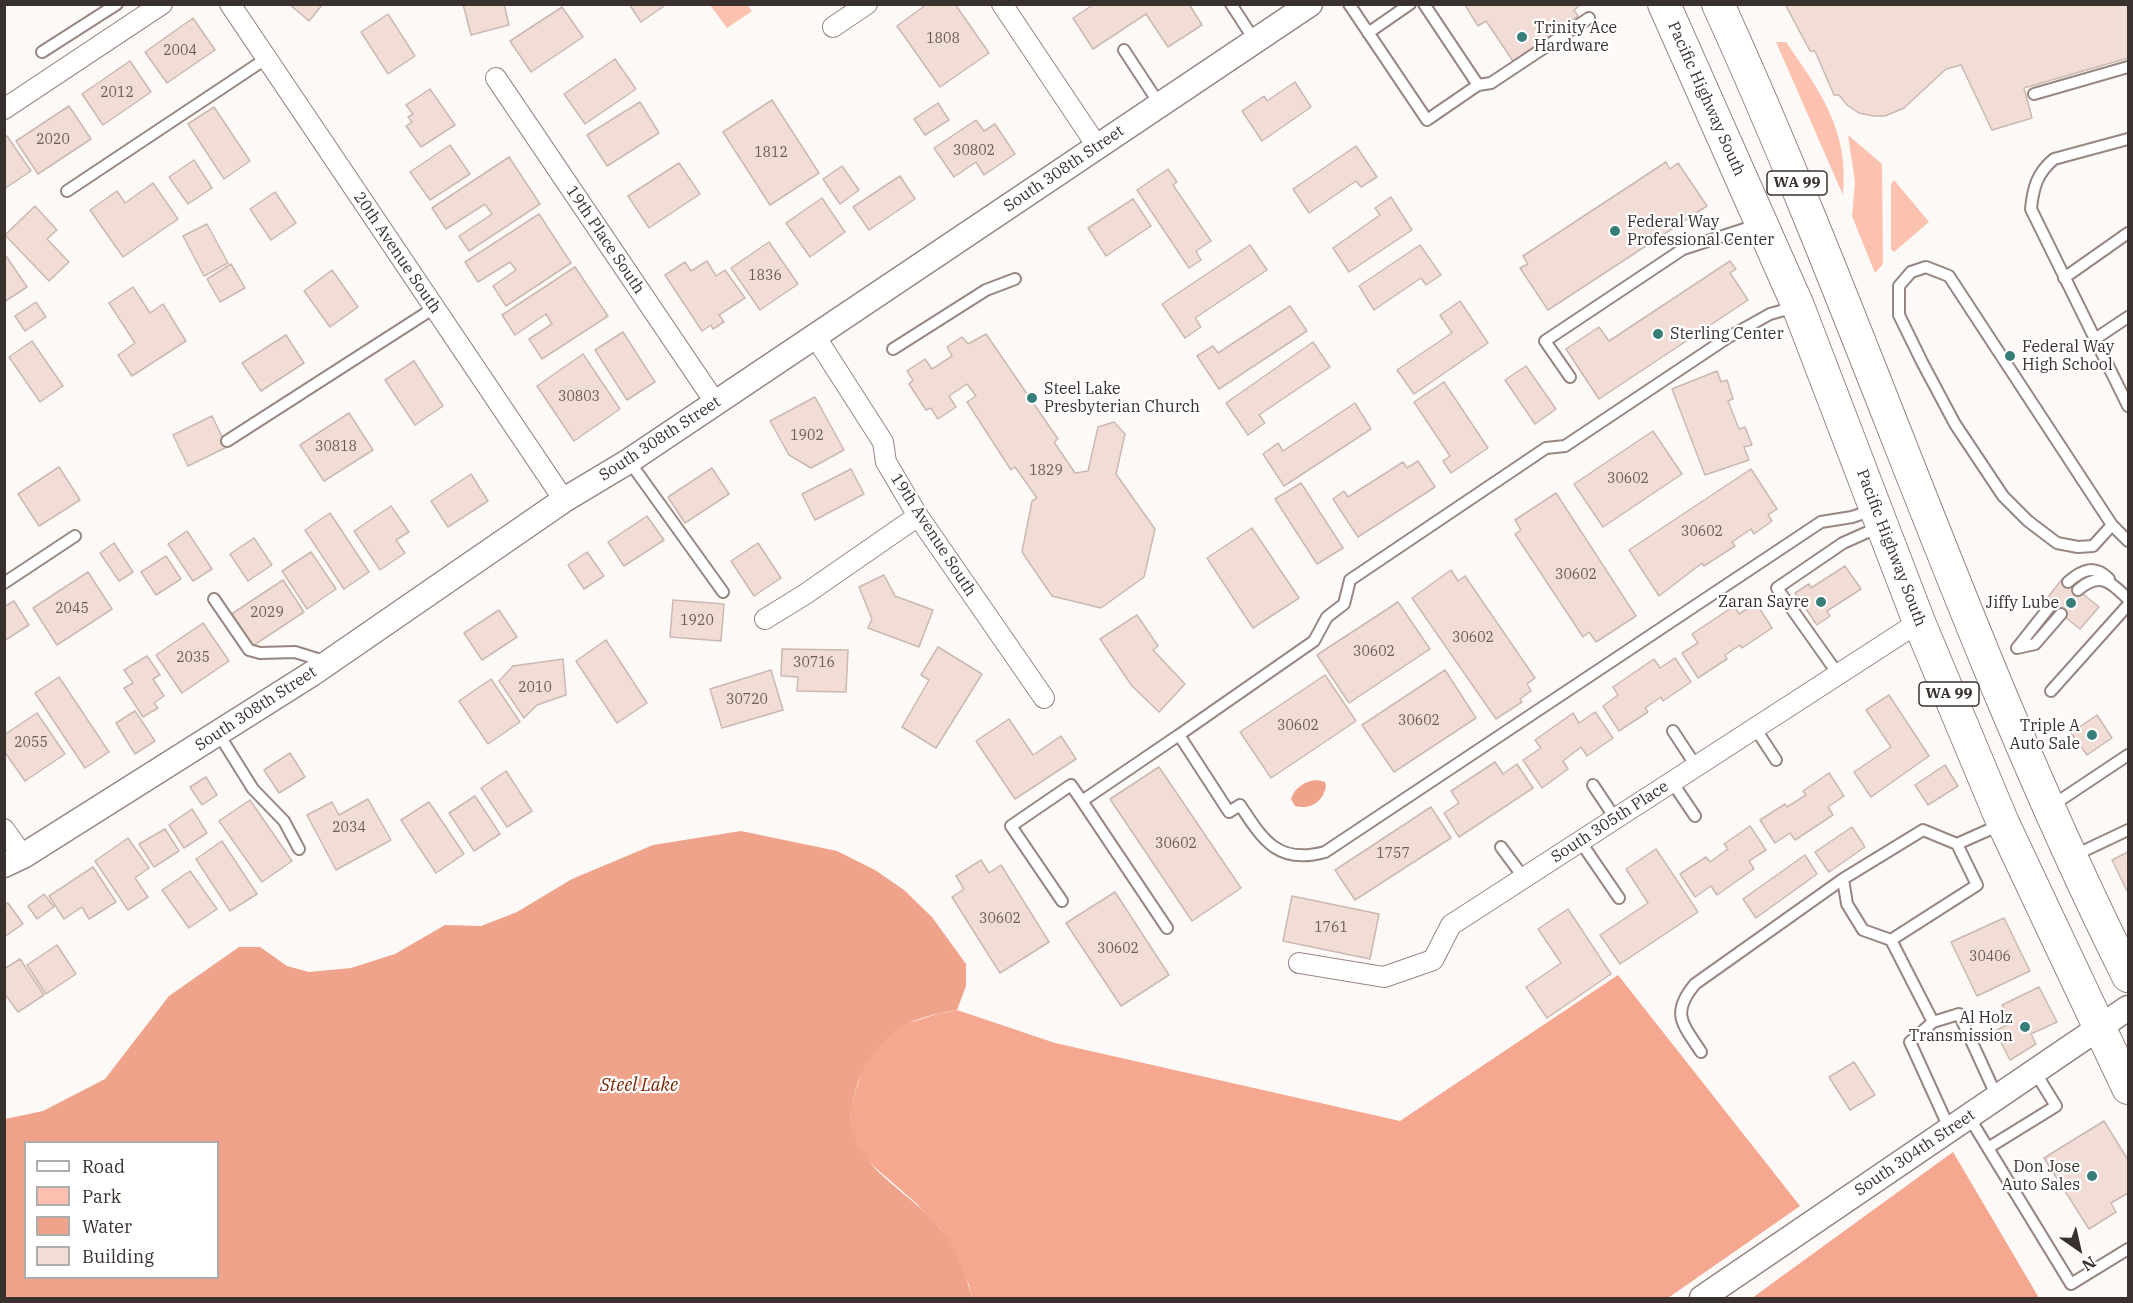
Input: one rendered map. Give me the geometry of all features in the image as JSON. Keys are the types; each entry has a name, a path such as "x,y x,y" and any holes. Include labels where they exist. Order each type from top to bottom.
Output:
{"main road":[{"name":"Pacific Highway South","path":"1664,4 1798,306 1919,622 2003,823 2128,1088"},
{"name":"WA 99","path":"1718,4 1768,114 1826,252 1988,660 2050,807 2128,976"}],"street":[{"path":"4,109 162,4"},
{"name":"20th Avenue South","path":"230,4 564,500"},
{"path":"833,27 867,4"},
{"path":"1002,4 1097,146"},
{"name":"South 308th Street","path":"14,861 328,662 564,500 628,461 1310,4"},
{"name":"19th Place South","path":"496,78 715,402"},
{"name":"19th Avenue South","path":"815,336 883,442 886,462 918,516 1044,698"},
{"path":"765,619 804,595 918,516"},
{"name":"South 305th Place","path":"1299,963 1384,977 1433,960 1451,925 1919,622"},
{"path":"4,829 14,861"},
{"name":"South 304th Street","path":"1702,1299 2128,1008"}],"lane":[{"path":"42,52 117,4"},
{"path":"1231,4 1255,42"},
{"path":"1349,4 1427,120 1478,85 1491,82 1589,18"},
{"path":"1368,33 1410,4"},
{"path":"1424,4 1478,85"},
{"path":"1124,50 1160,105"},
{"path":"66,191 267,58"},
{"path":"2034,94 2128,67"},
{"path":"2128,139 2054,159 2036,181 2031,210 2128,402"},
{"path":"1570,377 1545,341 1683,249 1760,224"},
{"path":"2064,278 2128,233"},
{"path":"2112,525 2093,546 2078,548 2057,543 2028,521 2003,496 1955,424 1899,315 1899,286 1911,272 1926,267 1949,276 2112,525 2128,541"},
{"path":"893,349 986,290 1015,279"},
{"path":"1082,801 1314,641 1327,617 1344,604 1350,580 1546,448 1565,446 1727,338 1770,314 1798,306"},
{"path":"227,441 434,308"},
{"path":"2095,339 2128,317"},
{"path":"628,461 723,592"},
{"path":"1179,735 1229,812 1240,805 1262,838 1284,854 1304,858 1325,852 1821,522 1852,517 1879,517"},
{"path":"1838,674 1778,588 1879,517"},
{"path":"4,583 75,536"},
{"path":"2068,582 2079,573 2092,570 2104,574 2128,599"},
{"path":"2078,590 2093,580 2113,584"},
{"path":"214,599 249,650 260,653 295,652 328,662"},
{"path":"2051,605 2017,648 2034,644 2061,614"},
{"path":"2051,691 2128,605"},
{"path":"1755,728 1776,760"},
{"path":"1673,730 1696,766"},
{"path":"218,733 253,789 284,821 299,849"},
{"path":"2050,807 2128,755"},
{"path":"1672,782 1695,816"},
{"path":"1062,901 1011,826 1071,785 1167,928"},
{"path":"1593,785 1615,818"},
{"path":"1957,844 2003,823"},
{"path":"1701,1052 1679,1016 1681,1004 1695,984 1843,879 1923,830 1957,844 1977,885 1892,940"},
{"path":"2073,856 2128,830"},
{"path":"1580,841 1619,898"},
{"path":"1501,847 1524,878"},
{"path":"1843,879 1847,904 1863,930 1892,940 1933,1022"},
{"path":"1998,1097 1959,1014 1933,1022 1910,1042 1959,1124 1988,1148 2072,1284 2128,1249"},
{"path":"1988,1148 2056,1106 2035,1072"}],"green space":[{"path":"710,5 747,5 752,11 727,28"},
{"path":"1776,42 1786,42 1811,78 1830,113 1842,151 1843,195"},
{"path":"1848,135 1882,164 1883,264 1875,273 1852,216 1855,182"},
{"path":"1894,180 1929,222 1894,252 1891,249 1891,184"}],"shaded area":[{"path":"1618,975 1800,1206 1668,1298 972,1298 969,1285 942,1230 916,1203 863,1157 851,1132 850,1108 863,1068 879,1043 900,1026 957,1010 1055,1043 1400,1121"},
{"path":"1953,1152 2039,1298 1752,1298"}],"water":[{"path":"1317,780 1325,782 1326,786 1319,800 1311,806 1295,806 1291,799 1295,791 1305,783"},
{"name":"Steel Lake","path":"741,831 837,851 875,870 904,890 932,917 966,964 966,986 957,1010 916,1020 894,1032 885,1040 861,1073 851,1115 854,1135 863,1153 876,1169 925,1213 945,1235 959,1262 972,1298 5,1298 5,1119 43,1111 105,1079 169,996 239,947 260,947 287,966 309,972 351,968 395,954 445,925 481,926 517,912 572,879 653,845"}],"building":[{"path":"289,4 323,4 309,21"},
{"path":"463,4 504,4 509,25 471,35"},
{"path":"629,4 667,4 641,22"},
{"path":"927,4 955,4 989,53 940,87 897,26"},
{"path":"1094,4 1189,4 1202,25 1168,47 1146,14 1093,49 1073,18"},
{"name":"Trinity Ace Hardware","path":"1581,4 1574,10 1578,16 1513,61 1486,21 1478,26 1465,5"},
{"path":"1785,4 2128,4 2128,58 2024,88 2032,118 1992,130 1961,65 1946,69 1904,108 1885,116 1873,116 1859,113 1847,105 1839,95 1834,95 1815,51 1810,51"},
{"path":"562,7 583,37 531,72 510,41"},
{"path":"388,14 415,56 388,74 361,32"},
{"path":"193,18 215,50 167,83 145,52"},
{"path":"615,59 636,89 585,124 564,94"},
{"path":"130,61 151,92 103,125 82,94"},
{"path":"1295,82 1311,107 1262,141 1242,111 1264,96 1267,101"},
{"path":"430,89 455,125 421,147 406,126 412,122 408,117 413,114 406,105"},
{"path":"772,100 819,173 770,205 723,132"},
{"path":"640,102 659,133 607,166 587,135"},
{"path":"938,103 949,120 925,135 914,119"},
{"path":"69,106 91,139 38,174 16,141"},
{"path":"214,107 250,161 224,179 188,124"},
{"path":"976,120 984,131 995,124 1015,154 984,175 976,162 954,177 934,148"},
{"path":"7,136 31,171 4,189 4,138"},
{"path":"450,145 470,174 430,200 410,172"},
{"path":"1356,146 1377,177 1361,187 1356,181 1309,213 1293,189"},
{"path":"509,157 540,204 469,251 459,236 492,214 485,204 446,229 432,208"},
{"path":"194,160 212,188 188,204 169,177"},
{"name":"Federal Way Professional Center","path":"1666,162 1670,169 1678,163 1707,206 1548,310 1520,268 1528,264 1523,256"},
{"path":"679,163 700,194 649,228 628,196"},
{"path":"842,166 859,190 840,204 823,179"},
{"path":"1168,169 1177,182 1173,185 1211,241 1196,251 1201,260 1189,268 1137,190"},
{"path":"900,176 915,199 869,230 853,207"},
{"path":"153,183 178,219 123,257 90,210 117,191 125,203"},
{"path":"275,192 296,223 271,240 250,209"},
{"path":"1391,197 1412,230 1349,272 1333,248 1380,215 1375,208"},
{"path":"822,198 845,232 810,257 786,223"},
{"path":"1133,199 1151,226 1106,256 1088,228"},
{"path":"35,206 57,230 47,239 69,262 49,281 5,235"},
{"path":"539,214 571,263 506,306 493,286 516,270 510,262 478,282 465,262"},
{"path":"207,224 228,263 204,276 183,236"},
{"path":"769,242 798,284 760,310 731,268"},
{"path":"1250,245 1267,270 1195,318 1201,327 1185,338 1162,304"},
{"path":"1420,245 1441,275 1426,285 1421,278 1374,310 1359,286"},
{"path":"6,256 27,287 4,302 4,257"},
{"path":"707,261 716,276 725,270 745,298 719,315 724,322 713,329 711,325 702,331 665,275 685,262 691,271"},
{"name":"Sterling Center","path":"1730,261 1736,269 1730,273 1748,300 1599,399 1566,349 1599,327 1609,341"},
{"path":"231,264 245,288 220,302 207,279"},
{"path":"575,267 608,316 542,359 529,339 552,324 546,314 515,335 502,315"},
{"path":"332,270 358,307 330,327 304,291"},
{"path":"133,287 150,313 163,304 186,341 132,376 118,355 135,343 109,303"},
{"path":"1460,301 1488,343 1414,394 1397,370 1452,333 1440,315"},
{"path":"36,302 46,317 25,331 15,316"},
{"path":"1290,306 1307,331 1219,389 1197,356 1213,346 1218,353"},
{"path":"623,332 655,382 627,400 595,350"},
{"path":"986,334 1058,439 1054,442 1075,473 1088,471 1098,427 1114,422 1125,434 1116,474 1155,529 1144,577 1101,608 1052,596 1022,552 1032,501 1037,498 1015,467 1011,470 967,402 976,396 967,384 949,396 956,407 938,419 931,408 926,410 909,384 913,380 907,371 925,359 932,369 952,356 947,347 962,337 968,344"},
{"path":"286,335 304,363 261,391 242,363"},
{"path":"32,341 63,386 40,402 9,357"},
{"path":"1313,342 1330,367 1259,415 1265,423 1248,435 1226,403"},
{"path":"583,354 620,409 574,441 537,386"},
{"path":"414,361 443,406 415,425 385,380"},
{"path":"1526,366 1556,409 1535,424 1505,380"},
{"path":"1717,371 1721,382 1727,380 1733,399 1728,401 1739,429 1745,427 1752,445 1744,447 1749,460 1705,475 1672,389"},
{"path":"1444,382 1488,448 1451,473 1443,461 1450,456 1414,402"},
{"path":"815,397 844,450 811,468 789,455 770,421"},
{"path":"1355,403 1371,429 1284,486 1263,454 1278,443 1283,451"},
{"path":"349,413 373,450 324,481 300,445"},
{"path":"212,416 227,447 188,466 173,435"},
{"path":"1653,431 1682,474 1603,527 1574,484"},
{"path":"1418,461 1435,487 1358,537 1333,499 1344,491 1348,497 1403,462 1407,468"},
{"path":"59,467 80,500 39,526 18,494"},
{"path":"712,468 729,494 685,523 668,497"},
{"path":"851,469 864,494 815,520 802,494"},
{"path":"1751,469 1777,509 1768,515 1772,521 1754,534 1751,529 1732,542 1735,546 1704,566 1702,563 1659,596 1629,550"},
{"path":"471,474 488,501 448,527 431,501"},
{"path":"1301,483 1343,548 1317,564 1275,499"},
{"path":"1556,493 1636,616 1596,642 1589,632 1583,637 1515,534 1521,530 1515,520"},
{"path":"391,506 409,532 396,540 405,553 380,570 354,531"},
{"path":"330,513 369,572 344,589 305,530"},
{"path":"647,516 664,540 624,566 608,542"},
{"path":"1252,528 1299,598 1253,628 1207,558"},
{"path":"187,531 212,569 193,581 168,544"},
{"path":"254,538 272,565 248,581 230,554"},
{"path":"114,543 133,572 119,581 100,553"},
{"path":"758,543 781,578 754,596 731,561"},
{"path":"311,552 336,589 307,609 282,571"},
{"path":"587,552 604,576 584,589 568,565"},
{"path":"166,556 181,579 156,595 141,572"},
{"name":"Zaran Sayre","path":"1845,566 1861,589 1827,611 1830,616 1817,625 1795,593 1809,584 1811,588"},
{"path":"1451,570 1458,581 1465,576 1535,678 1527,684 1531,691 1520,699 1522,702 1496,719 1412,598"},
{"path":"88,572 112,609 57,645 33,608"},
{"path":"884,575 895,596 933,610 919,647 868,628 872,619 859,587"},
{"name":"Jiffy Lube","path":"2063,578 2099,607 2080,629 2045,601"},
{"path":"283,580 304,612 251,647 230,615"},
{"path":"673,600 724,604 721,641 670,637"},
{"path":"14,601 29,625 4,641 4,607"},
{"path":"1398,602 1430,649 1349,703 1317,655"},
{"path":"1756,603 1772,628 1742,648 1740,645 1725,655 1727,659 1698,678 1682,653 1698,643 1692,634 1734,606 1739,614"},
{"path":"499,610 517,637 482,660 464,633"},
{"path":"1137,615 1158,646 1153,650 1185,684 1159,712 1132,686 1100,639"},
{"path":"203,623 229,661 182,693 156,655"},
{"path":"606,640 647,703 617,723 576,661"},
{"path":"938,647 982,674 936,748 902,727 929,680 921,675"},
{"path":"782,649 848,650 846,692 797,691 798,677 781,676"},
{"path":"147,656 160,675 153,679 164,696 154,703 158,708 143,717 124,688 133,683 124,670"},
{"path":"1675,658 1691,682 1663,701 1661,697 1645,708 1648,712 1619,731 1603,706 1618,695 1613,687 1654,659 1660,668"},
{"path":"563,659 566,695 537,705 524,718 499,681 513,666"},
{"path":"771,670 783,710 722,728 710,689"},
{"path":"1445,670 1476,718 1394,772 1362,725"},
{"path":"1325,675 1356,721 1271,778 1240,732"},
{"path":"59,677 109,752 85,768 35,693"},
{"path":"491,679 520,722 488,744 459,701"},
{"path":"1889,695 1929,756 1871,797 1854,772 1891,747 1866,710"},
{"path":"135,711 155,741 135,754 116,723"},
{"path":"1595,712 1613,738 1587,756 1581,747 1563,761 1568,769 1542,788 1523,760 1541,748 1535,740 1573,713 1579,723"},
{"path":"37,713 65,754 25,781 4,751 4,735"},
{"name":"Triple A Auto Sale","path":"2097,715 2112,738 2087,755 2071,733"},
{"path":"1009,719 1033,755 1061,736 1076,759 1015,799 976,741"},
{"path":"290,753 305,777 279,793 264,770"},
{"path":"1495,762 1503,774 1517,764 1533,788 1459,837 1444,813 1459,803 1451,791"},
{"path":"1945,765 1958,786 1928,805 1915,785"},
{"path":"1159,767 1241,888 1192,921 1110,799"},
{"path":"506,771 532,811 507,827 481,788"},
{"path":"1829,773 1844,796 1828,807 1833,815 1795,840 1790,833 1775,843 1760,820 1785,804 1787,807 1806,795 1803,791"},
{"path":"206,777 217,795 202,805 190,787"},
{"path":"475,796 500,834 474,851 449,813"},
{"path":"368,799 391,840 336,870 307,815 332,802 339,815"},
{"path":"250,800 292,861 262,882 219,821"},
{"path":"429,802 464,854 436,873 401,820"},
{"path":"1431,807 1451,838 1355,900 1335,870"},
{"path":"192,809 207,833 184,848 169,825"},
{"path":"1750,826 1766,850 1749,861 1754,869 1717,895 1711,886 1695,897 1680,874 1706,857 1710,862 1728,849 1724,844"},
{"path":"1852,827 1865,847 1829,872 1815,852"},
{"path":"165,829 179,851 154,867 139,844"},
{"path":"128,838 149,868 135,878 148,897 128,910 95,861"},
{"path":"222,841 257,894 230,911 196,859"},
{"path":"1656,849 1698,912 1620,964 1600,935 1648,903 1626,869"},
{"path":"2128,852 2128,891 2127,891 2112,860"},
{"path":"1805,855 1817,874 1756,918 1743,899"},
{"path":"981,860 989,873 1001,865 1049,942 1000,973 952,897 964,889 956,876"},
{"path":"93,867 116,902 89,919 82,907 64,919 49,896"},
{"path":"190,871 217,909 189,928 162,890"},
{"path":"1115,892 1169,975 1121,1006 1066,923"},
{"path":"44,894 54,907 37,919 28,906"},
{"path":"1292,896 1379,914 1370,959 1283,941"},
{"path":"8,903 23,924 4,937 4,905"},
{"path":"1568,909 1611,974 1547,1018 1526,987 1561,963 1538,929"},
{"path":"2004,918 2030,971 1977,996 1951,942"},
{"path":"57,945 76,974 46,994 27,965"},
{"path":"20,959 44,995 18,1012 4,993 4,969"},
{"name":"Al Holz Transmission","path":"2039,987 2057,1022 2031,1034 2036,1044 2010,1060 1995,1031 2011,1023 2002,1005"},
{"path":"1854,1062 1875,1095 1850,1110 1829,1077"},
{"name":"Don Jose Auto Sales","path":"2104,1121 2128,1160 2128,1193 2111,1203 2116,1212 2089,1229 2044,1158"}],"place":[{"name":"Trinity Ace Hardware","path":"1522,37"},
{"name":"Federal Way Professional Center","path":"1615,231"},
{"name":"Sterling Center","path":"1658,334"},
{"name":"Federal Way High School","path":"2010,356"},
{"name":"Steel Lake Presbyterian Church","path":"1032,398"},
{"name":"Zaran Sayre","path":"1821,602"},
{"name":"Jiffy Lube","path":"2071,603"},
{"name":"Triple A Auto Sale","path":"2092,735"},
{"name":"Al Holz Transmission","path":"2025,1027"},
{"name":"Don Jose Auto Sales","path":"2092,1176"}]}
